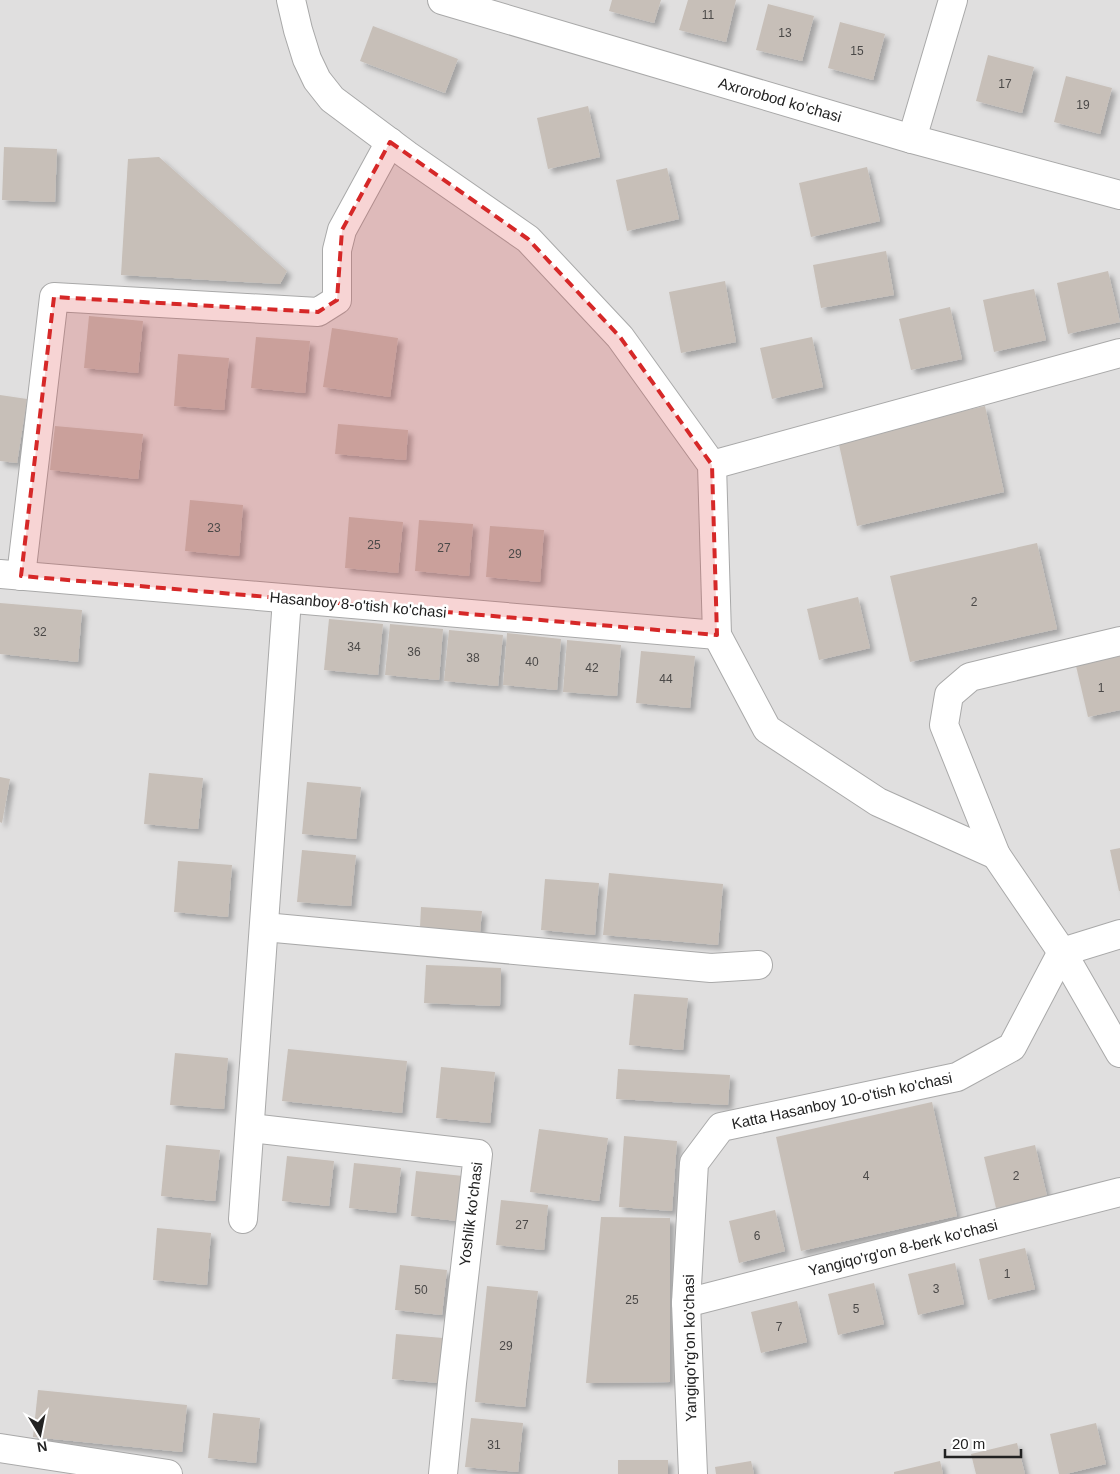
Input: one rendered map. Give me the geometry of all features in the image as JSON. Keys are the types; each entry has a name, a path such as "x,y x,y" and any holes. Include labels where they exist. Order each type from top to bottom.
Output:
{"street":[{"path":"291,0 307,58 317,80 332,99 390,142 528,238 620,337 712,465 717,634 766,729 878,802 996,854"},
{"name":"Axrorobod ko'chasi","path":"442,0 912,139 1120,194"},
{"path":"912,139 953,0"},
{"path":"11,575 54,297 318,312 337,300 337,250 342,230 390,142"},
{"path":"712,465 1120,353"},
{"name":"Hasanboy 8-o'tish ko'chasi","path":"11,575 717,634"},
{"path":"244,1219 287,599"},
{"path":"1120,641 970,677 949,695 944,725 996,854 1062,952 1120,1053"},
{"path":"264,927 711,968 758,965"},
{"path":"1062,952 1120,934"},
{"name":"Katta Hasanboy 10-o'tish ko'chasi","path":"694,1163 721,1127 957,1077 1012,1047 1062,952"},
{"name":"Yoshlik ko'chasi","path":"250,1128 478,1154 443,1474"},
{"name":"Yangiqo'rg'on ko'chasi","path":"694,1163 686,1303 694,1474"},
{"name":"Yangiqo'rg'on 8-berk ko'chasi","path":"686,1303 1120,1192"},
{"path":"0,1448 100,1469 168,1474"}],"highlighted area":[{"path":"390,142 528,239 620,337 712,465 717,635 21,576 54,297 318,312 337,300 342,230"}],"shaded area":[{"path":"0,0 1120,0 1120,1474 0,1474"}],"building":[{"path":"612,0 661,0 654,23 609,11"},
{"path":"688,0 736,0 726,42 679,30"},
{"path":"768,4 814,16 802,61 756,50"},
{"path":"840,22 885,34 873,80 828,68"},
{"path":"373,26 458,59 445,93 360,61"},
{"path":"988,55 1034,67 1022,113 976,101"},
{"path":"1066,76 1112,88 1100,134 1054,122"},
{"path":"588,106 600,157 548,169 537,118"},
{"path":"4,147 57,149 55,202 2,200"},
{"path":"159,157 287,271 280,284 121,275 128,159"},
{"path":"867,167 880,221 811,237 799,183"},
{"path":"667,168 679,219 627,231 616,180"},
{"path":"886,251 894,295 821,308 813,265"},
{"path":"1108,271 1120,322 1068,334 1057,283"},
{"path":"725,281 736,342 681,353 669,292"},
{"path":"1034,289 1046,340 994,352 983,300"},
{"path":"950,307 962,359 911,370 899,319"},
{"path":"89,316 143,321 138,373 84,368"},
{"path":"332,328 398,338 390,397 323,387"},
{"path":"256,337 310,341 305,393 251,388"},
{"path":"812,337 823,387 772,399 760,348"},
{"path":"178,354 229,358 224,410 174,406"},
{"path":"0,395 27,399 17,463 0,461"},
{"path":"985,406 1004,492 857,526 838,440"},
{"path":"338,424 408,430 406,460 335,454"},
{"path":"55,426 143,434 138,479 50,470"},
{"path":"190,500 243,505 239,556 185,551"},
{"path":"349,517 403,522 398,573 345,568"},
{"path":"419,520 473,524 469,576 415,571"},
{"path":"490,526 544,530 540,582 486,577"},
{"path":"1037,543 1057,629 910,662 890,576"},
{"path":"858,597 870,648 819,660 807,609"},
{"path":"0,603 82,610 78,662 0,654"},
{"path":"329,619 383,624 378,675 324,670"},
{"path":"390,624 443,629 439,680 385,675"},
{"path":"449,630 503,635 498,686 444,681"},
{"path":"507,633 561,639 557,690 503,685"},
{"path":"567,640 621,645 617,696 563,692"},
{"path":"641,651 695,656 690,708 636,703"},
{"path":"1120,656 1120,710 1088,717 1076,666"},
{"path":"149,773 203,778 198,829 144,824"},
{"path":"0,777 10,779 2,823 0,822"},
{"path":"307,782 361,787 356,839 302,834"},
{"path":"1120,848 1120,891 1119,891 1110,850"},
{"path":"302,850 356,855 351,906 297,902"},
{"path":"178,861 232,865 228,917 174,912"},
{"path":"609,873 723,884 718,945 603,935"},
{"path":"545,879 599,883 595,935 541,930"},
{"path":"421,907 482,911 480,932 420,928"},
{"path":"426,965 501,968 500,1006 424,1003"},
{"path":"634,994 688,998 683,1050 629,1045"},
{"path":"288,1049 407,1061 402,1113 282,1101"},
{"path":"175,1053 228,1058 224,1109 170,1105"},
{"path":"441,1067 495,1072 490,1123 436,1118"},
{"path":"618,1069 730,1075 728,1105 616,1099"},
{"path":"932,1102 957,1216 801,1251 776,1137"},
{"path":"539,1129 608,1138 599,1201 530,1192"},
{"path":"624,1136 677,1141 672,1211 619,1207"},
{"path":"166,1145 220,1150 215,1201 161,1196"},
{"path":"1035,1145 1047,1196 996,1208 984,1157"},
{"path":"287,1156 334,1161 329,1206 282,1201"},
{"path":"354,1163 401,1168 396,1213 349,1208"},
{"path":"416,1171 463,1176 458,1221 411,1216"},
{"path":"501,1200 548,1205 544,1250 496,1245"},
{"path":"775,1210 785,1251 739,1263 729,1221"},
{"path":"601,1217 670,1218 670,1382 586,1383"},
{"path":"157,1228 211,1233 207,1285 153,1280"},
{"path":"1025,1248 1035,1289 988,1300 979,1259"},
{"path":"955,1263 964,1304 918,1315 908,1274"},
{"path":"400,1265 447,1270 442,1315 395,1310"},
{"path":"874,1283 884,1324 838,1335 828,1294"},
{"path":"487,1286 538,1291 525,1407 475,1402"},
{"path":"797,1301 807,1342 761,1353 751,1312"},
{"path":"396,1334 443,1338 439,1383 392,1379"},
{"path":"38,1390 187,1405 182,1452 33,1437"},
{"path":"213,1413 260,1418 256,1463 208,1458"},
{"path":"471,1418 523,1423 518,1472 465,1467"},
{"path":"1096,1423 1106,1464 1059,1474 1050,1434"},
{"path":"1017,1443 1025,1474 976,1474 971,1454"},
{"path":"618,1460 668,1460 668,1474 618,1474"},
{"path":"751,1461 754,1474 716,1474 715,1467"},
{"path":"940,1461 943,1474 894,1474 894,1472"}]}
